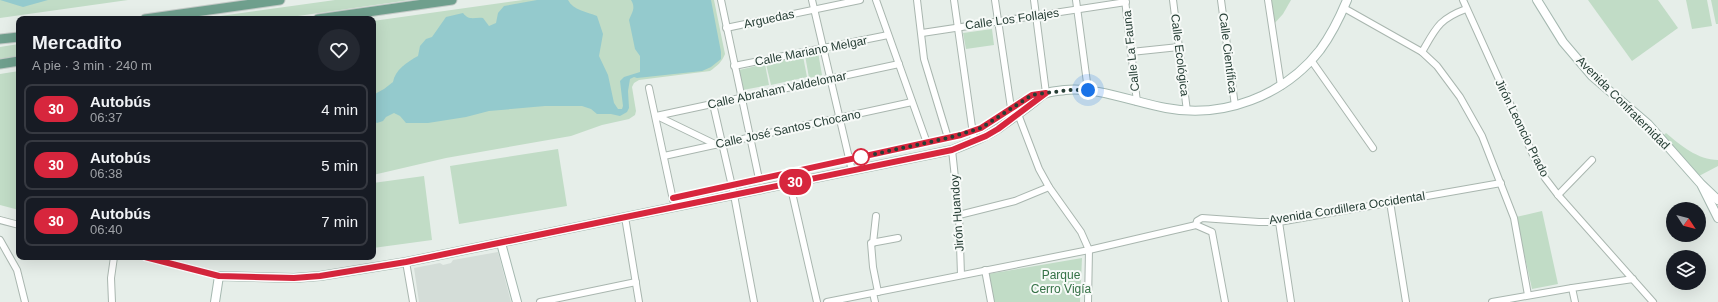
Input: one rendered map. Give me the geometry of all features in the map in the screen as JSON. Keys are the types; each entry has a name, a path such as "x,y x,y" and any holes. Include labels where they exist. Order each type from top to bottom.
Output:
{"main road":[{"path":"166,16 280,0"},
{"path":"339,16 452,0"},
{"path":"0,39 16,37"},
{"path":"0,64 16,61"}],"street":[{"path":"721,0 759,179"},
{"path":"812,0 852,171"},
{"name":"Arguedas","path":"726,28 860,0"},
{"path":"876,0 927,143"},
{"path":"917,0 924,59 948,138"},
{"path":"954,0 974,141"},
{"path":"995,0 1011,108"},
{"path":"1034,0 1046,93"},
{"path":"1076,0 1088,90"},
{"name":"Calle Ecológica","path":"1173,0 1187,111"},
{"name":"Calle Científica","path":"1221,0 1235,106"},
{"path":"1268,0 1281,86"},
{"name":"Jirón Leoncio Prado","path":"1463,0 1534,157 1545,178 1558,195 1653,302"},
{"name":"Avenida Confraternidad","path":"1537,0 1563,42 1592,76 1648,124 1701,184 1718,200"},
{"name":"Calle Los Follajes","path":"922,32 1126,1"},
{"name":"Calle La Fauna","path":"1126,1 1137,102"},
{"path":"673,198 927,143 973,131 993,122 1011,108 1032,95 1068,90 1088,90 1168,109 1187,111 1214,110 1235,106 1253,100 1281,86 1299,72 1311,60 1329,36 1346,4 1422,52 1437,66 1460,97 1482,136 1514,218 1528,295"},
{"path":"1422,52 1443,20 1466,9"},
{"name":"Calle Mariano Melgar","path":"734,66 888,35"},
{"path":"1131,52 1179,47"},
{"path":"1311,60 1374,148"},
{"name":"Calle Abraham Valdelomar","path":"656,116 899,64"},
{"path":"650,88 675,208"},
{"path":"157,260 219,276 294,278 320,276 406,262 952,150 998,129 1046,93"},
{"name":"Calle José Santos Chocano","path":"664,156 912,102"},
{"path":"713,104 720,144 732,185 754,302"},
{"path":"1018,114 1040,169 1049,187 1082,232 1089,250 1088,302"},
{"path":"656,116 720,144"},
{"name":"Jirón Huandoy","path":"952,150 959,215 961,275"},
{"path":"1558,195 1592,160"},
{"name":"Avenida Cordillera Occidental","path":"827,302 1089,250 1196,225 1202,218 1279,222 1501,183"},
{"path":"790,184 817,302"},
{"path":"1701,184 1718,218"},
{"path":"959,215 1015,201 1049,187"},
{"path":"1390,202 1406,302"},
{"path":"875,302 876,292 871,243 873,243 876,216"},
{"path":"625,217 639,302"},
{"path":"0,220 16,224"},
{"path":"1279,222 1291,302"},
{"path":"1196,225 1209,230 1213,236 1225,302"},
{"path":"873,243 898,238"},
{"path":"0,240 17,270 26,302"},
{"path":"501,243 517,302"},
{"path":"112,302 111,278 114,260"},
{"path":"406,262 413,302"},
{"path":"985,270 990,302"},
{"path":"215,302 219,276"},
{"path":"1492,302 1633,279"},
{"path":"540,302 636,282"},
{"path":"1572,288 1575,302"}],"shaded area":[{"path":"498,252 511,302 419,302 414,268 440,263 443,265 451,263 453,260"}],"green space":[{"path":"0,0 128,0 0,18"},
{"path":"335,0 410,0 298,16 220,16"},
{"path":"523,0 714,0 725,54 719,64 710,71 639,80 634,83 632,87 636,111 635,115 629,119 602,125 571,136 446,158 376,174 376,21"},
{"path":"1269,0 1291,0 1283,14 1273,25"},
{"path":"1588,0 1658,0 1678,28 1632,61"},
{"path":"1686,0 1707,0 1712,26 1692,29"},
{"path":"1711,0 1718,0 1718,24 1716,24"},
{"path":"992,29 994,45 966,49 963,33"},
{"path":"16,44 16,56 0,59 0,47"},
{"path":"818,52 822,75 809,78 805,55"},
{"path":"803,56 807,77 771,85 766,64"},
{"path":"765,64 769,85 743,90 739,70"},
{"path":"16,71 16,209 0,205 0,74"},
{"path":"1666,133 1683,147 1696,155 1718,160 1718,166 1699,176 1662,137"},
{"path":"558,149 567,206 459,224 450,166"},
{"path":"424,176 432,240 376,248 376,183"},
{"path":"1542,211 1558,284 1532,289 1516,217"},
{"name":"Parque Cerro Vigía","path":"1082,258 1080,302 993,302 988,274"}],"water":[{"path":"0,0 48,0 23,7"},
{"path":"537,0 568,0 573,6 597,16 603,34 599,56 608,75 614,103 618,109 622,109 623,106 620,81 624,77 640,72 640,56 635,49 629,20 633,8 631,0 711,0 721,59 711,67 702,71 637,78 634,77 630,79 628,91 629,108 627,112 620,116 611,114 597,114 591,109 582,106 545,106 489,111 466,117 428,123 406,123 400,116 394,113 386,117 383,121 376,122 376,93 393,82 399,70 418,56 420,46 426,39 432,37 446,17 463,13 470,18 483,18 489,26 496,23 498,13 504,6"}],"bus line":[{"name":"30","path":"157,260 219,276 294,278 320,276 406,262 952,150 986,136 998,129 1046,93 1032,95 1011,108 993,122 961,135 673,198"}],"route":[{"path":"861,157 973,131 993,122 1011,108 1032,95 1068,90 1088,90"}]}
